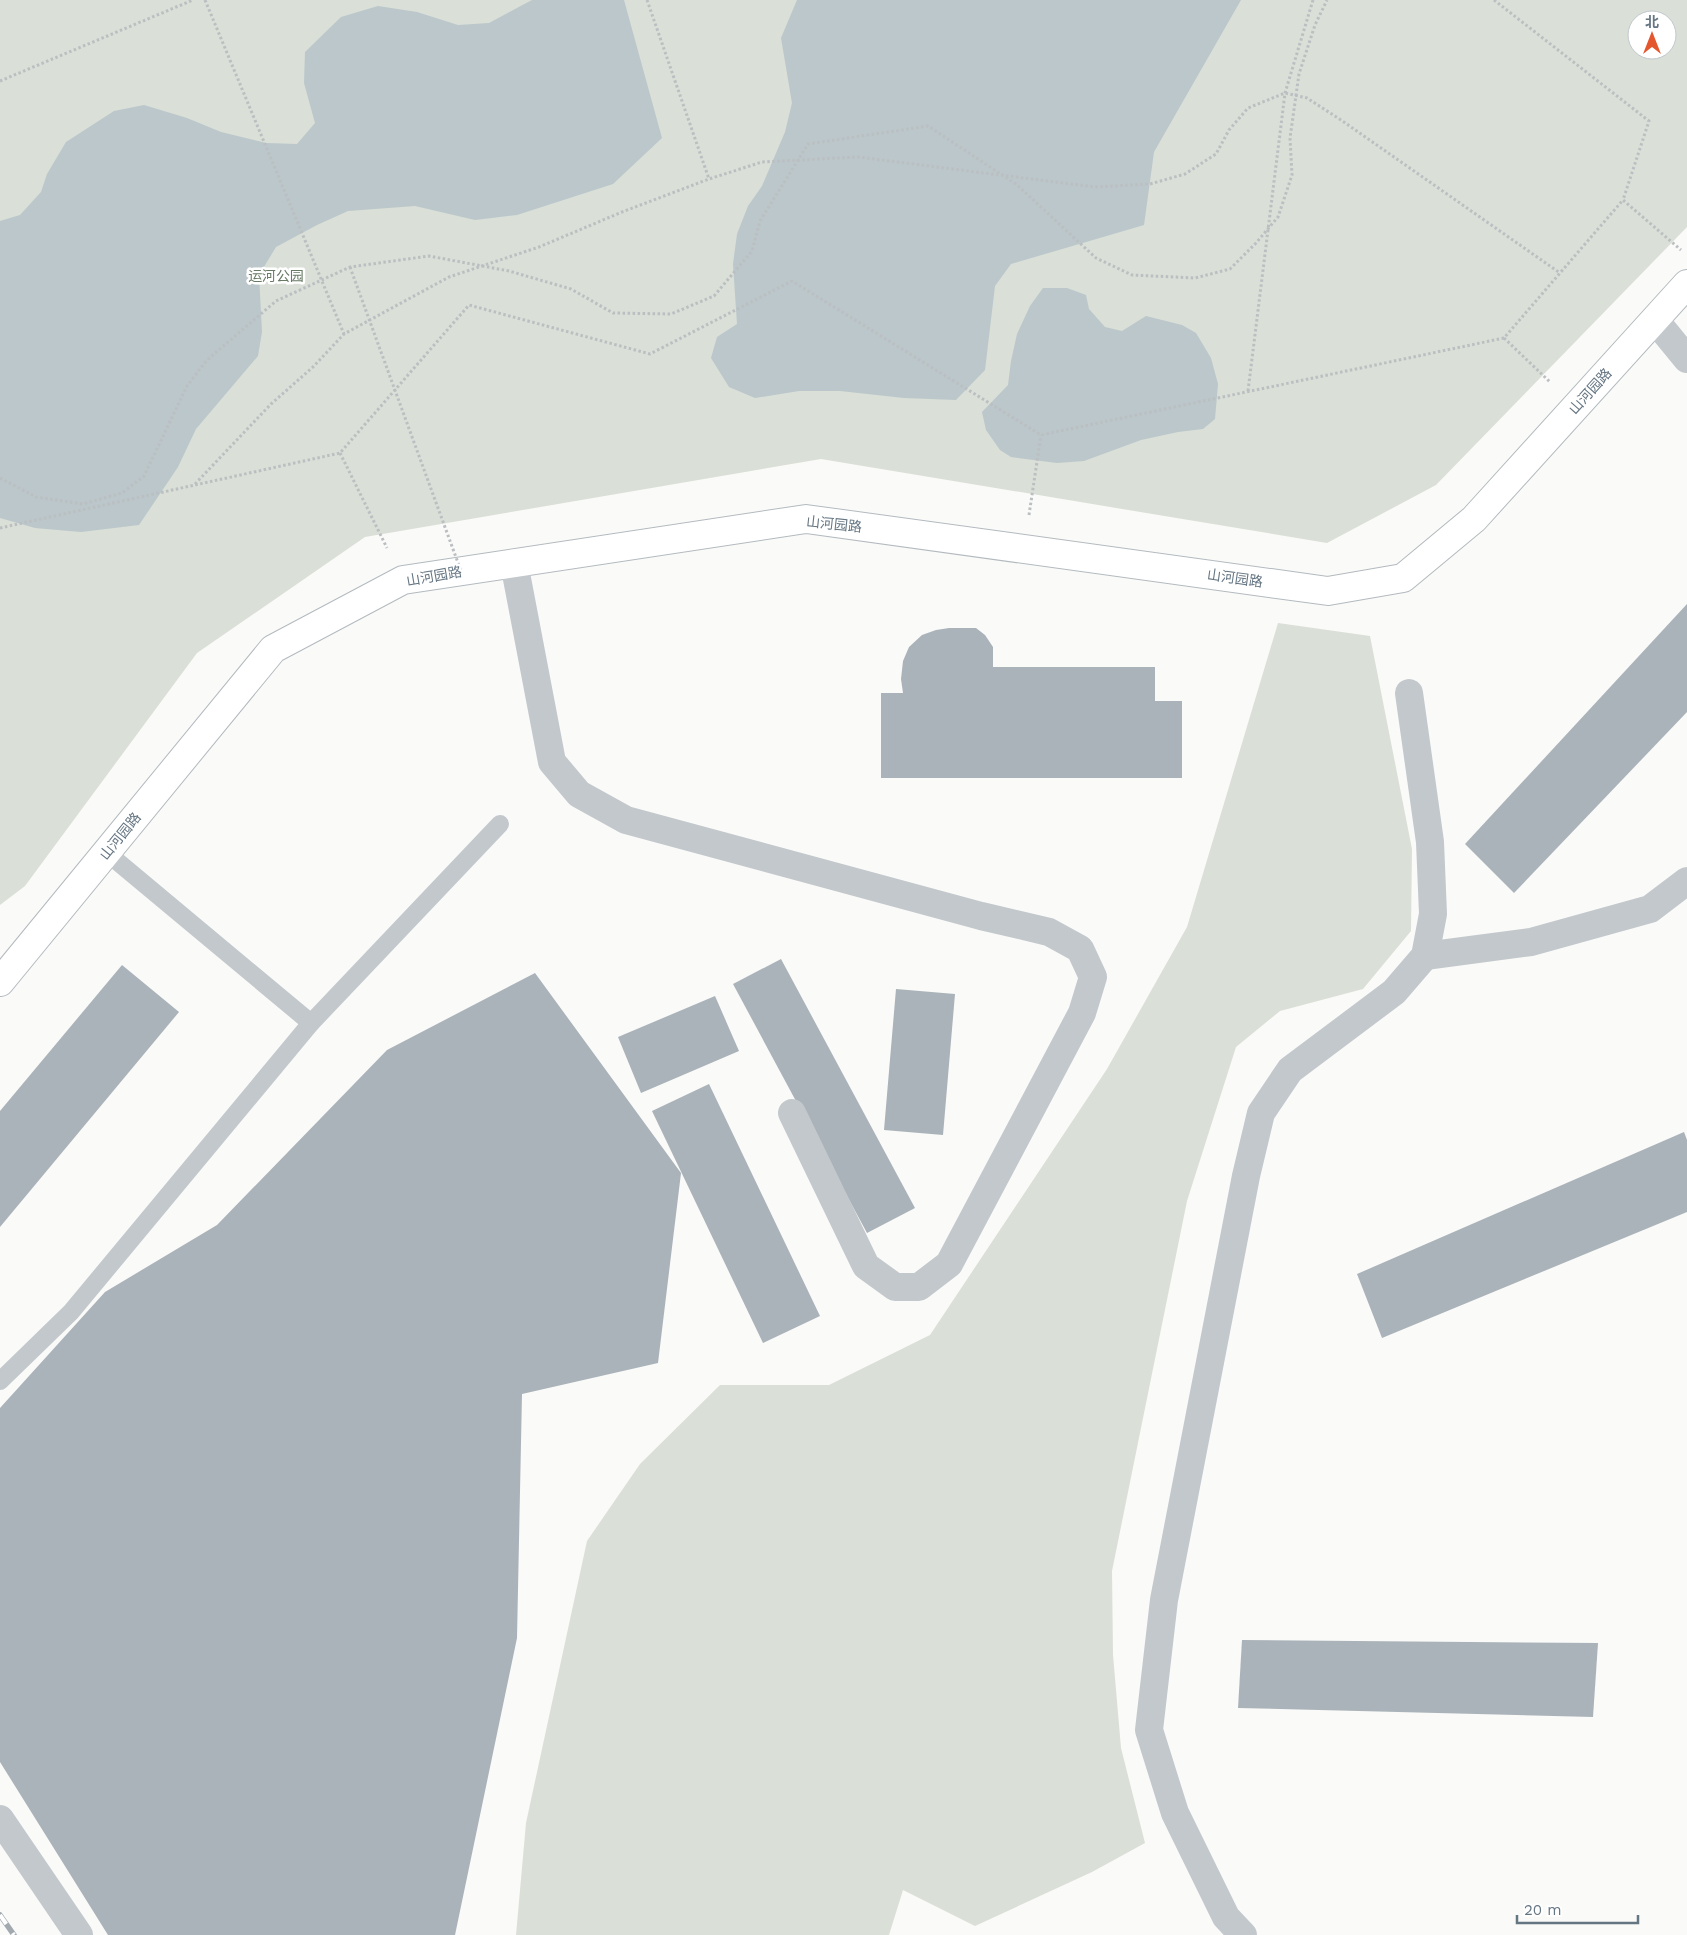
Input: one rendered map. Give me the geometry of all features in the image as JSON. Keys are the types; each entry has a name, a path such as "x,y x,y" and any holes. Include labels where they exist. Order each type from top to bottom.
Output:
{"street":[{"name":"山河园路","path":"0,982 273,648 403,580 806,520 1328,591 1403,578 1474,519 1687,284"},
{"path":"1655,320 1687,358"},
{"path":"514,563 552,762 579,794 626,820 981,916 1049,932 1080,949 1093,977 1082,1013 949,1264 919,1287 894,1287 866,1266 792,1113"},
{"path":"1244,1935 1226,1917 1175,1813 1149,1730 1164,1600 1244,1186 1261,1113 1290,1070 1394,992 1424,956 1433,914 1430,842 1409,693"},
{"path":"1424,956 1531,942 1650,909 1687,881"},
{"path":"0,1819 79,1935"}],"lane":[{"path":"0,1381 71,1312 311,1023 500,824"},
{"path":"106,852 311,1023"}],"path":[{"path":"0,81 194,0"},
{"path":"205,0 344,334"},
{"path":"647,0 709,179"},
{"path":"1248,391 1285,94 1313,0"},
{"path":"0,478 36,497 82,504 122,493 144,476 187,386 207,360 276,302 350,267 429,256 509,271 572,289 613,313 672,314 714,296 752,251 760,220 808,144 928,126 1016,184 1096,258 1132,275 1194,278 1230,269 1278,217 1292,175 1290,138 1299,74 1315,25 1327,0"},
{"path":"0,528 340,453 469,306 650,354 792,281 1041,434 1504,338 1623,200 1649,121 1494,0"},
{"path":"195,485 271,404 312,367 344,334 449,277 538,247 622,212 709,179 762,162 858,157 1095,187 1150,184 1185,174 1216,154 1229,130 1248,108 1285,94 1307,98 1341,120 1560,273"},
{"path":"1623,200 1687,255"},
{"path":"350,267 460,571"},
{"path":"1504,338 1575,407"},
{"path":"1023,550 1041,434"},
{"path":"340,453 403,580"}],"green space":[{"name":"运河公园","path":"0,0 1687,0 1687,227 1436,485 1327,543 821,459 365,537 197,653 25,886 0,905"},
{"path":"1278,623 1370,636 1412,849 1411,931 1363,989 1280,1011 1236,1047 1187,1201 1112,1571 1113,1655 1121,1748 1145,1843 1092,1872 975,1926 903,1890 889,1935 516,1935 526,1823 587,1541 640,1464 720,1385 829,1385 930,1335 1107,1069 1187,927"}],"shaded area":[{"path":"532,0 624,0 662,138 613,184 517,215 475,220 415,206 348,211 276,247 259,275 262,332 258,356 196,429 178,467 139,525 81,532 35,528 0,518 0,221 20,215 41,192 47,174 66,142 114,111 144,105 187,118 221,132 266,143 297,144 315,123 304,83 305,52 341,17 378,6 417,12 458,25 489,23"},
{"path":"797,0 1241,0 1154,152 1144,225 1011,264 995,286 985,370 956,400 904,398 840,391 799,391 755,398 729,387 711,358 717,337 737,324 733,264 737,234 748,206 762,186 785,132 792,103 781,38"},
{"path":"1043,288 1067,288 1086,295 1089,309 1105,327 1122,331 1146,316 1182,325 1196,333 1211,358 1218,384 1215,419 1203,429 1141,440 1084,461 1057,463 1011,457 1000,450 986,430 982,412 1008,385 1017,334 1030,306"}],"building":[{"path":"1687,604 1687,712 1514,893 1465,844"},
{"path":"949,628 976,628 985,635 993,647 993,667 1155,667 1155,701 1182,701 1182,778 881,778 881,693 903,693 901,679 903,661 909,647 922,635"},
{"path":"781,959 915,1208 867,1233 733,984"},
{"path":"122,965 179,1012 0,1227 0,1111"},
{"path":"535,973 681,1173 658,1363 522,1394 517,1638 455,1935 108,1935 0,1762 0,1408 105,1292 217,1225 387,1050"},
{"path":"896,989 955,994 943,1135 884,1130"},
{"path":"715,996 739,1051 641,1093 618,1037"},
{"path":"709,1084 820,1316 763,1343 652,1111"},
{"path":"1684,1132 1687,1140 1687,1212 1382,1338 1357,1274"},
{"path":"1242,1640 1598,1643 1593,1717 1238,1708"}],"railway":[{"path":"0,1915 14,1935"}]}
